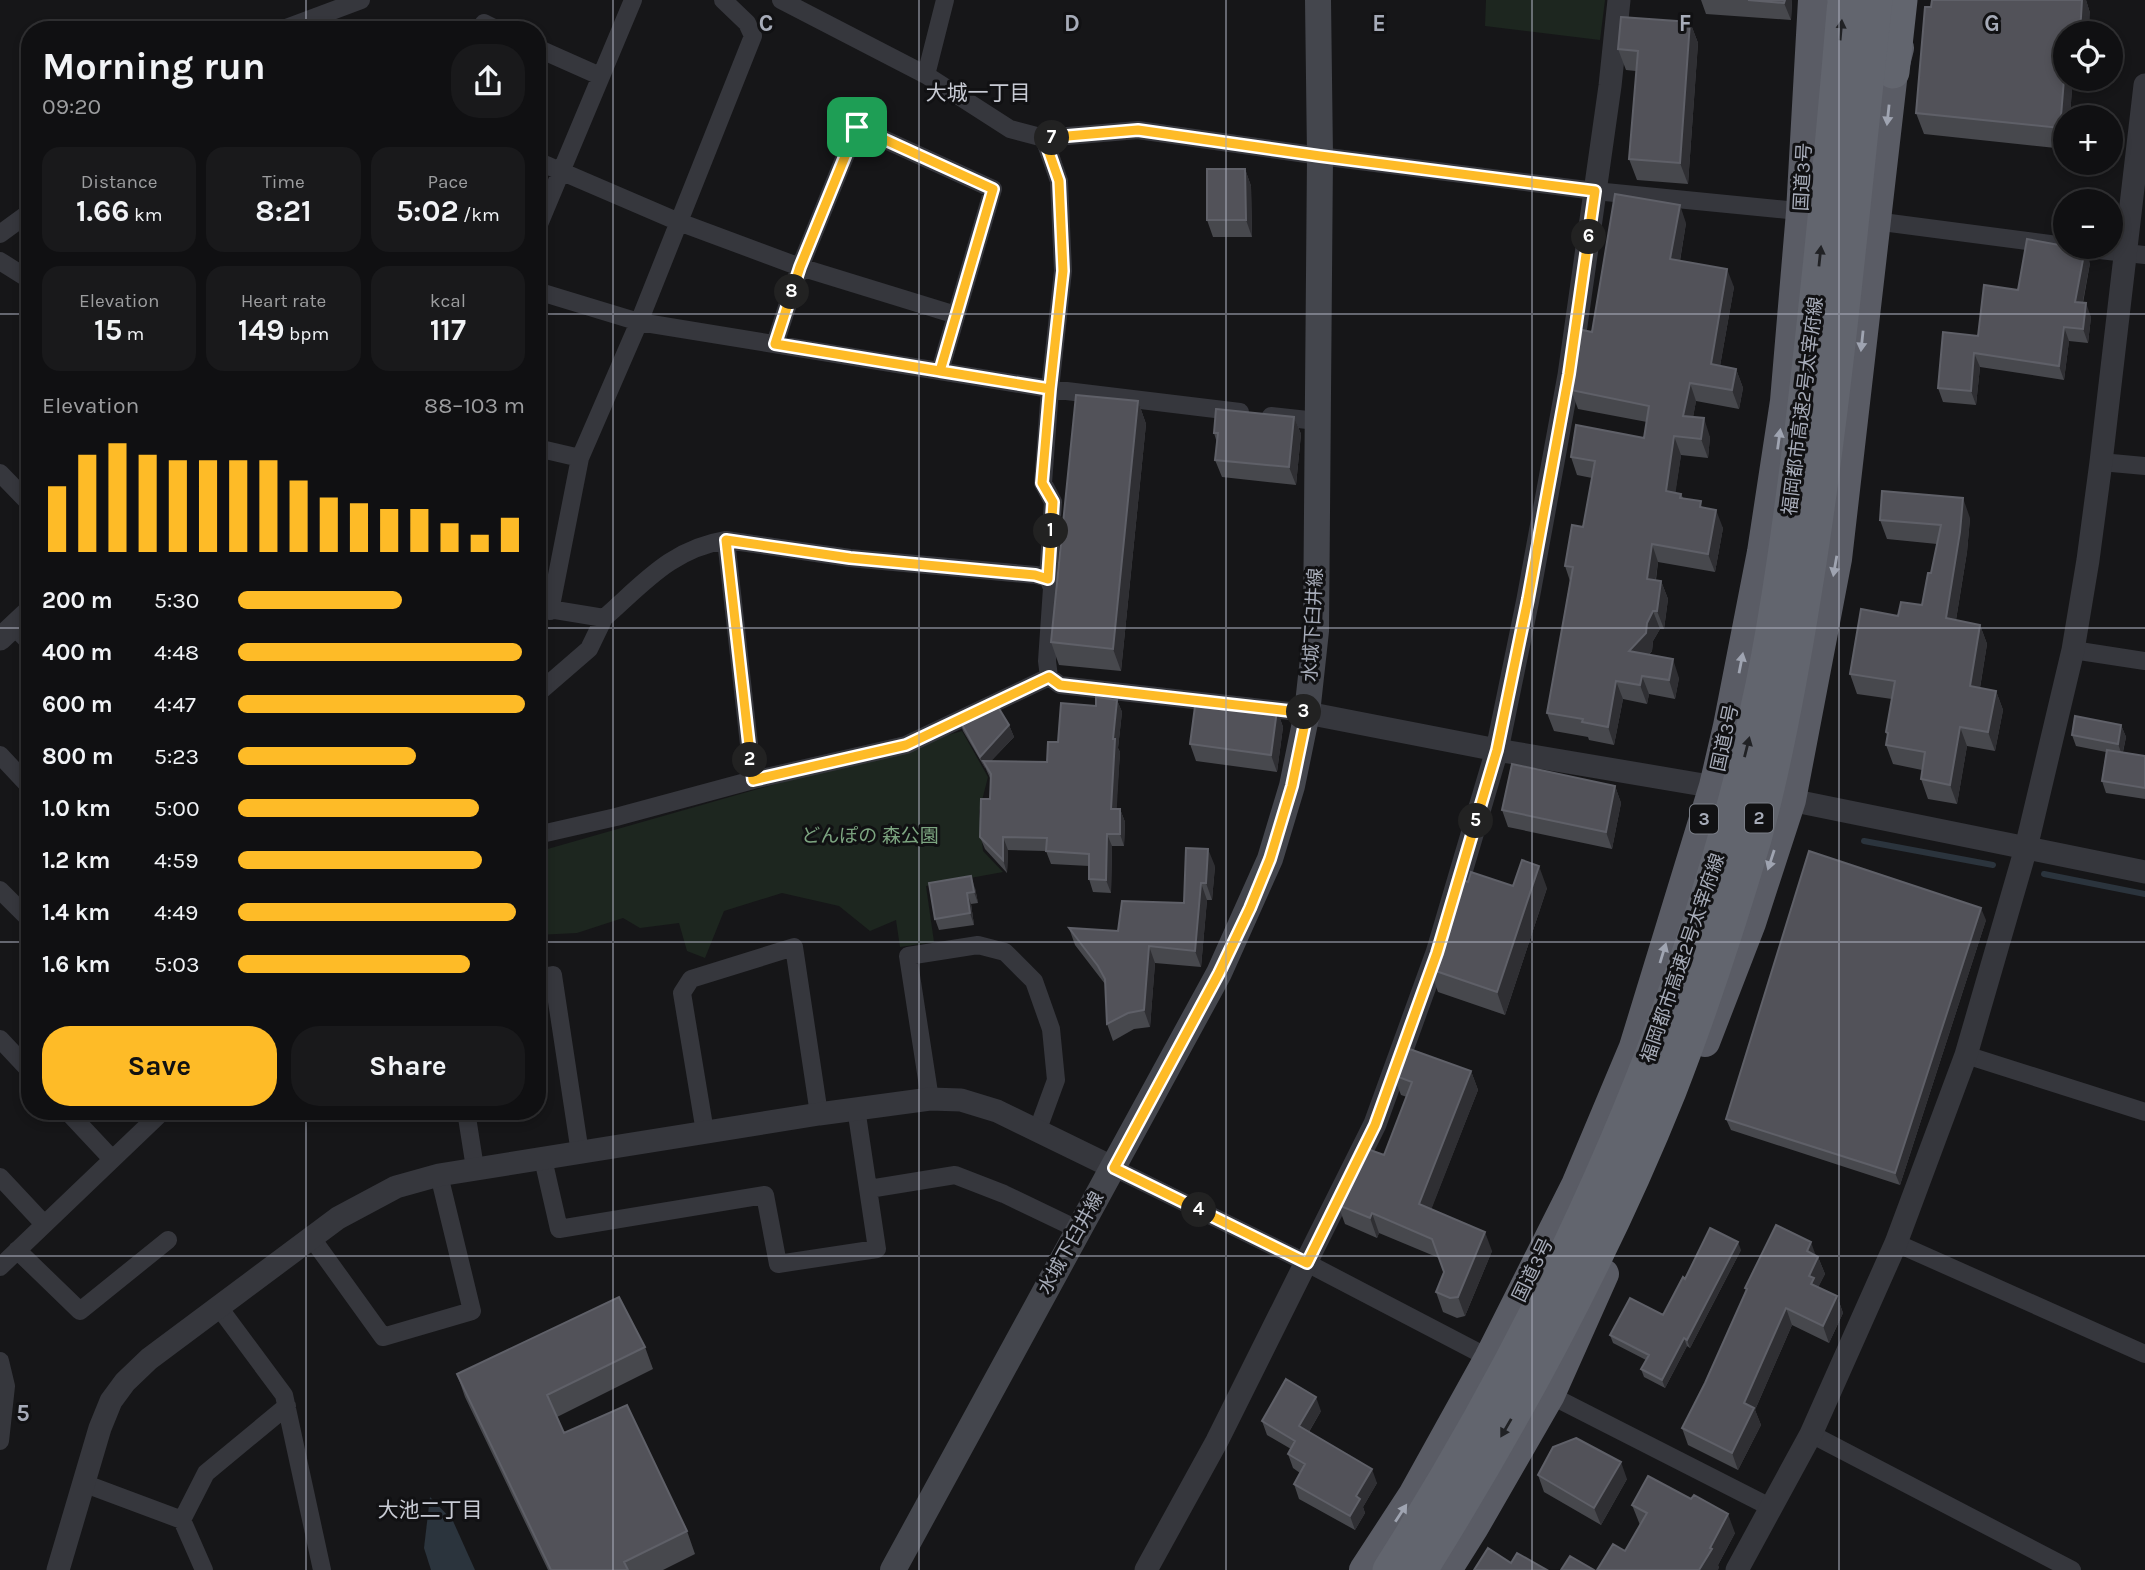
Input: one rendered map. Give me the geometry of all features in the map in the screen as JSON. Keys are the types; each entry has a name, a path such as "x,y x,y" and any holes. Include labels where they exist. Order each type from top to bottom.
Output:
{"highway":[{"name":"国道3号","path":"1364,1570 1413,1495 1489,1358 1576,1185 1634,1047 1714,786 1764,538 1785,401 1801,212 1813,0"},
{"name":"福岡都市高速2号太宰府線","path":"1389,1570 1428,1509 1506,1369 1602,1175 1685,960 1727,830 1762,684 1791,510 1811,344 1844,0"},
{"name":"福岡都市高速2号太宰府線","path":"1421,1570 1532,1381 1628,1189 1671,1089 1755,836 1791,678 1818,517 1841,340 1876,0"},
{"path":"1447,1570 1550,1395 1633,1210 1698,1059 1751,923 1791,800 1837,559 1901,0"},
{"path":"1893,72 1912,0"}],"main road":[{"name":"水城下臼井線","path":"892,1570 1219,973 1270,859 1292,786 1307,713 1315,631 1320,156 1318,0"}],"street":[{"path":"306,21 361,0"},
{"path":"546,207 633,0"},
{"path":"546,601 580,458 639,321 753,36 747,23 723,0"},
{"path":"781,0 926,75 1010,129 1044,138 1138,130 1595,191 1801,212 2053,244"},
{"path":"926,75 945,0"},
{"path":"1146,1570 1217,1441 1375,1125 1437,953 1497,750 1528,599 1569,374 1611,86 1619,0"},
{"path":"546,52 600,76"},
{"path":"1737,1570 1811,1434 1896,1243 1966,1055 2026,848 2073,650 2135,255 2145,85"},
{"path":"775,344 800,267 857,127 993,189 940,371"},
{"path":"1044,138 1059,181 1063,271 1042,483 1053,502 1048,579 1052,588 1047,661 1049,677 1060,685 1307,713 1497,750 1791,800 2145,872"},
{"path":"546,166 679,222 800,267 956,315"},
{"path":"0,233 21,218"},
{"path":"0,261 21,274"},
{"path":"546,294 639,321 775,344 1050,389 1317,421"},
{"path":"546,450 580,458"},
{"path":"2101,462 2145,466"},
{"path":"0,473 21,495"},
{"path":"546,686 589,649 604,618 673,558 706,543 726,540 850,558 1035,575 1048,579"},
{"path":"726,540 753,780"},
{"path":"546,609 604,618"},
{"path":"2073,650 2145,661"},
{"path":"546,833 753,780 906,745 1049,677"},
{"path":"0,755 21,777"},
{"path":"0,890 21,911"},
{"path":"930,1099 908,956 978,945 1005,952 1034,981 1051,1029 1056,1080 1038,1129"},
{"path":"705,1132 682,993 691,979 794,947 818,1114"},
{"path":"546,976 553,975 580,1153"},
{"path":"0,1039 21,1061"},
{"path":"1966,1055 2145,1112"},
{"path":"58,1570 83,1483 111,1401 125,1382 149,1359 218,1306 361,1203 396,1186 475,1168 856,1108 930,1099 961,1100 997,1111 1307,1263 1489,1358"},
{"path":"543,1159 559,1229 765,1195 778,1264 877,1249 856,1108"},
{"path":"75,1120 112,1159"},
{"path":"0,1267 153,1120"},
{"path":"467,1120 475,1168"},
{"path":"311,1237 383,1337 472,1311 439,1175"},
{"path":"869,1189 955,1175 1004,1194 1077,1229"},
{"path":"0,1177 44,1224"},
{"path":"17,1250 80,1311 168,1240"},
{"path":"1896,1243 2145,1354"},
{"path":"218,1306 284,1395 322,1570"},
{"path":"0,1361 6,1385 0,1441"},
{"path":"1550,1395 1770,1507"},
{"path":"182,1520 206,1474 287,1406"},
{"path":"1811,1434 2072,1570"},
{"path":"83,1483 182,1520 205,1570"}],"green space":[{"path":"1486,0 1605,0 1600,40 1485,26"},
{"name":"どんぽの 森公園","path":"962,731 988,777 979,812 983,851 1003,872 926,886 934,942 900,947 896,920 870,931 839,906 782,893 724,911 705,958 687,951 679,923 640,928 623,918 577,933 546,935 546,849"}],"shaded area":[{"path":"430,1497 453,1521 475,1570 431,1570 424,1548"}],"building":[{"path":"1748,0 1785,0 1784,3"},
{"path":"1932,0 2082,0 2081,21 2053,21 2053,91 2063,91 2062,105 2053,105 2053,127 1916,113 1925,7 1931,7"},
{"path":"1621,17 1690,22 1680,163 1629,159 1638,51 1618,49"},
{"path":"1207,169 1245,169 1246,220 1207,220"},
{"path":"1615,194 1680,205 1670,259 1727,269 1711,364 1736,369 1732,390 1690,383 1683,416 1704,418 1701,439 1674,436 1666,491 1681,494 1680,498 1701,501 1700,507 1716,510 1708,554 1652,544 1647,579 1661,581 1657,611 1653,611 1647,623 1646,633 1629,651 1673,659 1669,680 1642,676 1640,685 1616,681 1608,727 1582,722 1583,719 1547,713 1573,567 1565,566 1572,525 1583,527 1595,461 1571,457 1576,425 1644,438 1649,406 1571,390 1582,330 1592,332"},
{"path":"2027,239 2053,244 2053,259 2083,259 2075,302 2086,303 2083,329 2064,327 2059,366 1974,353 1971,391 1938,388 1943,332 1978,336 1984,285 2018,290"},
{"path":"1076,395 1138,401 1113,649 1051,642"},
{"path":"1216,409 1294,417 1289,467 1215,460 1218,433 1214,433"},
{"path":"1882,491 1963,498 1946,618 1980,625 1970,686 1996,691 1988,732 1960,727 1950,785 1921,779 1925,752 1886,745 1895,681 1850,674 1861,609 1898,616 1901,602 1922,605 1941,525 1880,520"},
{"path":"1096,697 1117,700 1111,809 1120,809 1120,834 1107,834 1106,880 1089,879 1089,854 1046,851 1047,838 1003,837 1003,860 980,837 981,799 990,799 991,774 983,761 1047,762 1048,742 1058,742 1061,703 1096,706"},
{"path":"1196,699 1277,710 1271,755 1190,744"},
{"path":"995,702 1009,725 980,757 959,719"},
{"path":"2075,716 2121,725 2118,744 2072,735"},
{"path":"2107,750 2145,756 2145,788 2102,781"},
{"path":"1512,764 1615,786 1606,832 1502,810"},
{"path":"1186,848 1208,849 1206,883 1201,883 1195,951 1149,946 1144,1010 1128,1013 1107,1024 1105,979 1069,928 1118,931 1122,901 1184,903"},
{"path":"1809,851 1981,908 1895,1173 1726,1119"},
{"path":"1522,860 1539,866 1497,992 1430,969 1459,879 1468,882 1471,872 1513,886"},
{"path":"971,876 974,892 967,893 970,913 935,919 929,883"},
{"path":"1404,1047 1471,1071 1419,1204 1485,1232 1458,1297 1450,1298 1436,1292 1444,1272 1432,1239 1372,1213 1370,1218 1338,1205 1362,1147 1384,1155 1412,1082 1393,1075"},
{"path":"1776,1225 1811,1242 1807,1251 1818,1257 1809,1276 1814,1278 1811,1284 1837,1296 1823,1326 1786,1308 1744,1403 1754,1408 1732,1453 1682,1428"},
{"path":"1710,1228 1738,1242 1687,1340 1684,1338 1662,1380 1641,1369 1649,1355 1610,1335 1630,1298 1663,1315 1683,1277 1685,1279"},
{"path":"619,1297 645,1347 547,1395 564,1433 627,1405 687,1531 624,1562 628,1570 551,1570 457,1374"},
{"path":"1286,1379 1316,1397 1299,1426 1372,1469 1356,1496 1360,1499 1350,1516 1294,1484 1305,1464 1288,1454 1295,1441 1262,1421"},
{"path":"1576,1438 1621,1462 1594,1508 1538,1475 1553,1447"},
{"path":"1648,1476 1691,1499 1694,1495 1728,1514 1710,1548 1712,1549 1699,1570 1597,1570 1613,1544 1625,1551 1647,1513 1632,1505"},
{"path":"1488,1548 1511,1563 1517,1553 1547,1570 1474,1570"},
{"path":"1570,1556 1594,1570 1561,1570"}],"waterway":[{"path":"1864,841 1993,865"},
{"path":"2044,874 2145,894"}],"district":[{"name":"大城一丁目","path":"978,93"},
{"name":"大池二丁目","path":"430,1510"}],"route":[{"path":"857,127 800,267 775,344 1050,389 1063,271 1059,181 1044,138 1138,130 1595,191 1569,374 1497,750 1437,953 1375,1125 1307,1263 1114,1168 1219,973 1250,908 1270,859 1292,786 1307,713 1060,685 1049,677 906,745 753,780 726,540 850,558 1042,575 1048,579 1053,502 1042,483 1050,389 940,371 993,189 857,127"}]}
